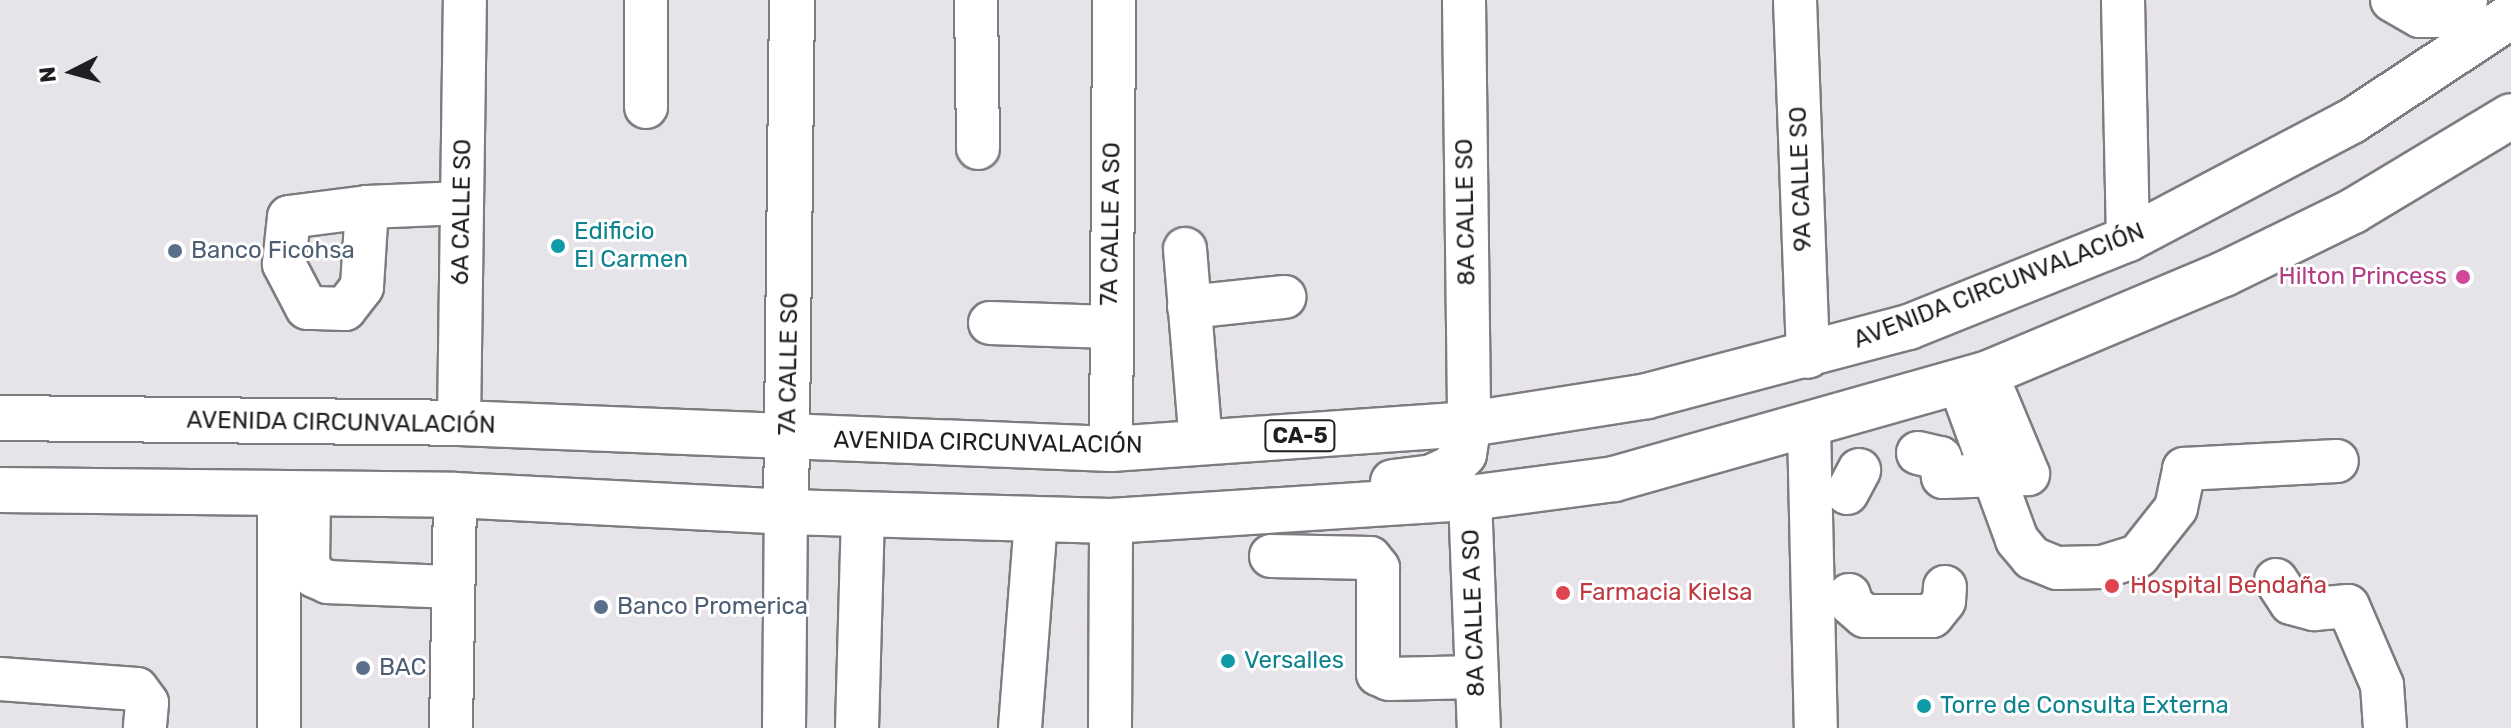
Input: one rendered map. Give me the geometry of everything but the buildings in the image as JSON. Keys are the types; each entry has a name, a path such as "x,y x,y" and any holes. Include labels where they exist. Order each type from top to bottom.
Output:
{"main road":[{"name":"7A CALLE SO","path":"786,512 792,0"},
{"name":"AVENIDA CIRCUNVALACIÓN","path":"0,418 459,423 788,439 1111,449 1469,424 1647,396 1808,357 1909,327 2128,239 2259,174 2463,18 2511,16"},
{"path":"0,490 455,495 786,512 1111,521 1269,535 1470,498 1614,479 1973,379 2224,274 2340,217 2511,116"},
{"path":"1809,427 1809,404 1826,377 1879,358 1909,327"},
{"path":"1269,535 1299,491 1441,473 1464,454 1469,424"}],"street":[{"name":"6A CALLE SO","path":"459,423 465,0"},
{"path":"646,0 646,107"},
{"path":"976,0 978,148"},
{"name":"7A CALLE A SO","path":"1111,449 1114,0"},
{"name":"8A CALLE SO","path":"1464,0 1469,424"},
{"name":"9A CALLE SO","path":"1795,0 1808,357"},
{"path":"2123,0 2128,239"},
{"path":"2392,0 2420,16 2463,18"},
{"path":"367,207 462,203"},
{"path":"1185,249 1201,442"},
{"path":"1189,307 1284,297"},
{"path":"990,323 1110,327"},
{"path":"1973,379 2012,475 2017,540 2032,558 2057,568 2102,567 2138,556 2157,538 2176,508 2184,469 2337,461"},
{"path":"1809,427 1816,728"},
{"path":"1918,453 1940,458 1943,477 2012,475"},
{"path":"294,494 308,562 314,576 328,582 453,587"},
{"path":"279,728 294,494"},
{"path":"451,728 455,495"},
{"name":"8A CALLE A SO","path":"1470,498 1479,728"},
{"name":"7A CALLE SO","path":"784,728 786,512"},
{"path":"857,728 863,514"},
{"path":"1020,728 1036,519"},
{"path":"1110,728 1111,521"},
{"path":"1269,535 1370,558 1378,568 1378,674 1389,679 1477,677"},
{"path":"2276,580 2291,603 2314,609 2348,606 2382,685 2385,728"},
{"path":"1849,595 1857,612 1865,616 1932,616 1944,601 1945,587"},
{"path":"0,679 137,689 147,703 145,728"}],"place":[{"name":"Edificio El Carmen","path":"558,246"},
{"name":"Banco Ficohsa","path":"175,251"},
{"name":"Hilton Princess","path":"2463,277"},
{"name":"Hospital Bendaña","path":"2112,586"},
{"name":"Farmacia Kielsa","path":"1563,593"},
{"name":"Banco Promerica","path":"601,607"},
{"name":"Versalles","path":"1228,661"},
{"name":"BAC","path":"363,668"},
{"name":"Torre de Consulta Externa","path":"1924,706"}]}
